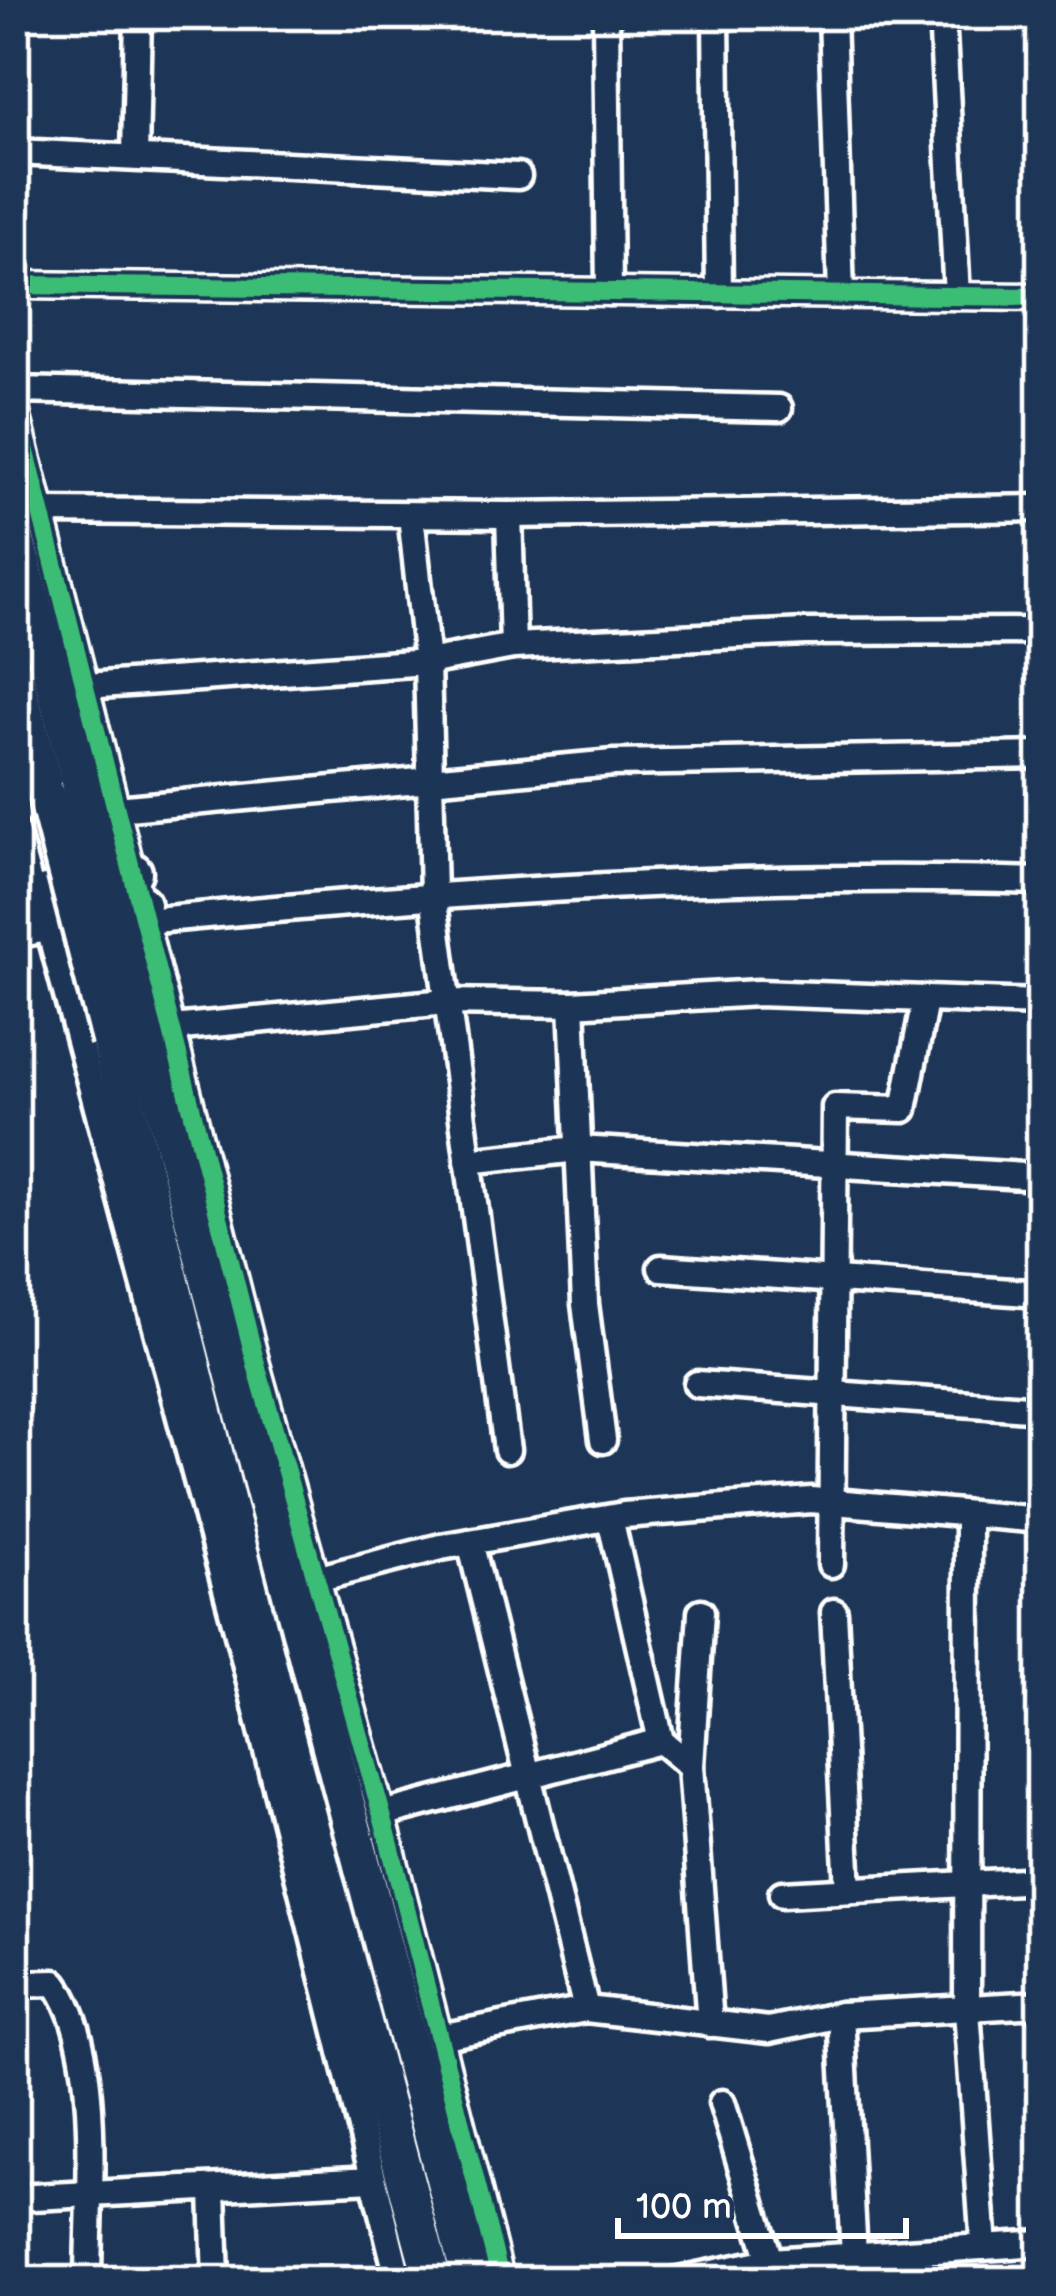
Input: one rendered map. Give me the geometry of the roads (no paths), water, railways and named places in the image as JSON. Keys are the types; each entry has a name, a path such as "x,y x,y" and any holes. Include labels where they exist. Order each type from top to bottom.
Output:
{"highway":[{"path":"15,537 63,787"},
{"path":"15,677 63,787 142,1032 471,2281"},
{"path":"28,912 140,899"},
{"path":"142,1032 290,1753 433,2281"}],"street":[{"path":"135,157 137,15"},
{"path":"606,15 609,292"},
{"path":"716,15 719,294"},
{"path":"832,15 841,295"},
{"path":"943,15 957,296"},
{"path":"15,152 518,176"},
{"path":"15,285 1041,297"},
{"path":"15,390 779,408"},
{"path":"15,409 140,899 142,1032 316,1579 382,1814 501,2281"},
{"path":"41,511 509,515 1041,508"},
{"path":"411,515 427,662 433,893 507,1450"},
{"path":"509,515 513,646"},
{"path":"86,686 427,662 513,646 805,632 1041,631"},
{"path":"117,809 613,763 1041,755"},
{"path":"15,830 28,912 236,1626 399,2281"},
{"path":"140,899 433,893 770,878 1041,881"},
{"path":"142,1032 446,1002 572,1004 758,993 1041,1003"},
{"path":"831,1564 835,1107 904,1108 925,1000"},
{"path":"572,1004 585,1304 603,1440"},
{"path":"468,1161 578,1149 1041,1177"},
{"path":"661,1268 1041,1294"},
{"path":"697,1384 1041,1409"},
{"path":"316,1579 470,1542 610,1518 830,1502 1041,1520"},
{"path":"968,1514 967,2010 984,2247"},
{"path":"610,1518 661,1741 691,1766"},
{"path":"470,1542 586,2009"},
{"path":"701,1612 691,1766 710,2024"},
{"path":"834,1612 848,1890"},
{"path":"382,1814 661,1741"},
{"path":"782,1894 1041,1880"},
{"path":"15,1984 56,1983 70,2003 86,2085 88,2281"},
{"path":"439,2037 586,2009 769,2030 841,2015 1041,2004"},
{"path":"841,2015 854,2255"},
{"path":"722,2103 770,2260"},
{"path":"15,2198 373,2179"},
{"path":"213,2190 216,2281"},
{"path":"674,2281 770,2260 811,2269 854,2255 1041,2243"}]}
